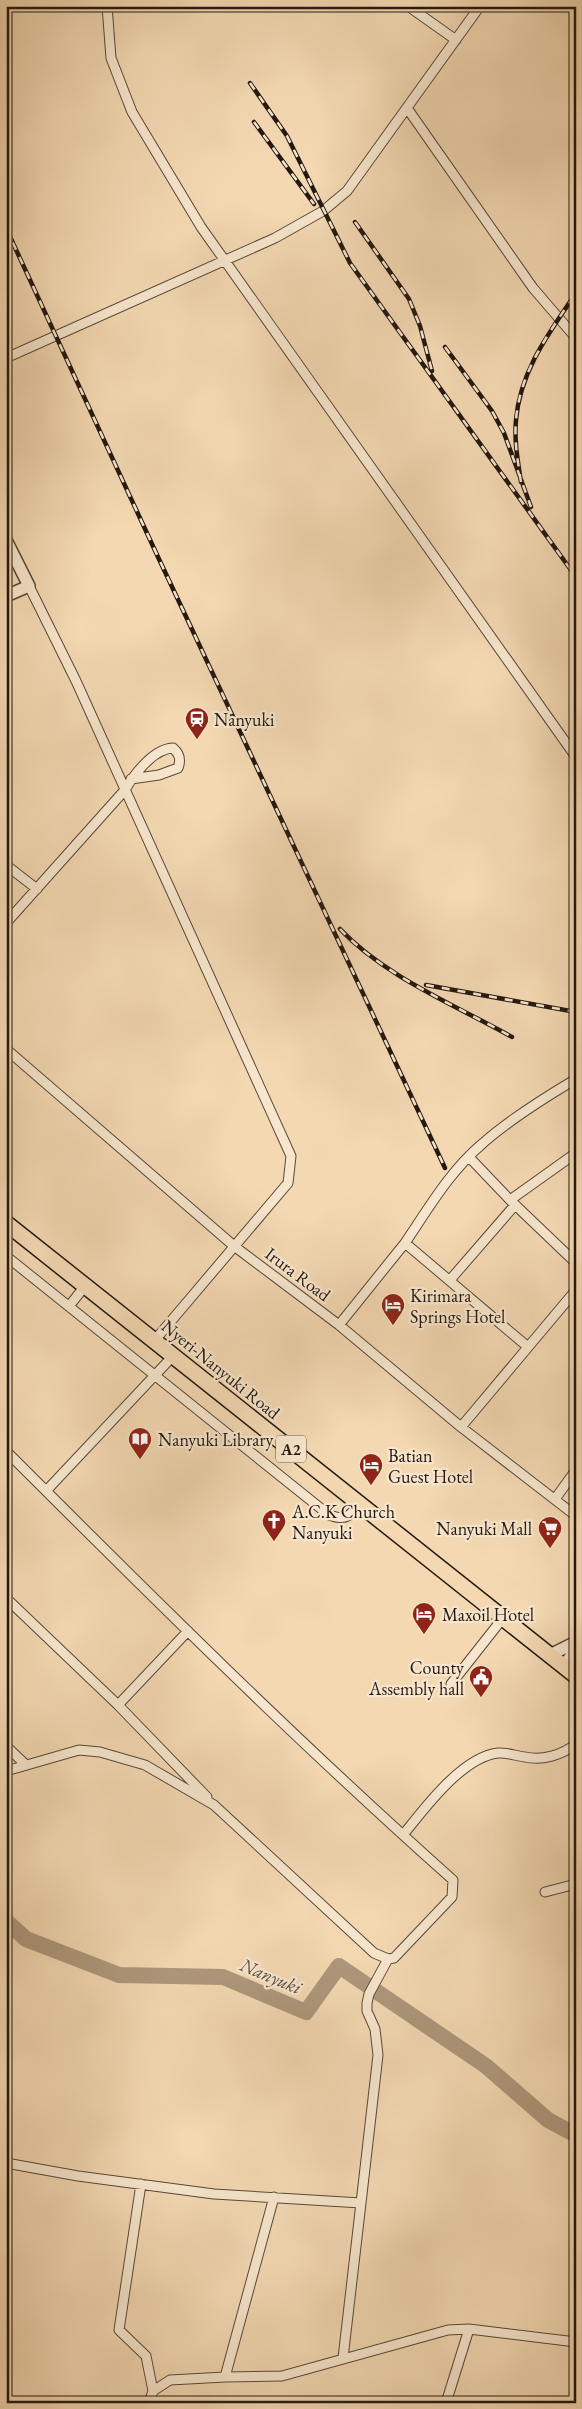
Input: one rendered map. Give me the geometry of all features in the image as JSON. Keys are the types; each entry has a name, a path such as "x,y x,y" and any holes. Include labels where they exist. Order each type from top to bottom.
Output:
{"highway":[{"name":"Nyeri-Nanyuki Road","path":"8,1227 155,1340 576,1676"}],"street":[{"path":"107,6 112,58 132,112 202,227 576,757"},
{"path":"408,6 456,40"},
{"path":"6,358 300,225 331,205 347,191 480,6"},
{"path":"408,108 533,288 575,336"},
{"path":"6,540 76,681 124,791 291,1156 288,1183 155,1340"},
{"path":"6,596 29,586"},
{"path":"6,922 124,791 131,779 155,755 165,748 173,748 178,753 180,762 178,768 172,772 131,779"},
{"path":"6,865 37,889"},
{"name":"Irura Road","path":"6,1049 234,1246 339,1325 460,1427 576,1516"},
{"path":"339,1325 405,1243 441,1190 469,1157 482,1144 536,1104 576,1079"},
{"path":"450,1280 513,1203 576,1153"},
{"path":"469,1157 513,1203 576,1263"},
{"path":"405,1243 528,1347"},
{"path":"6,1256 70,1305 254,1457 329,1515 342,1519 349,1517 360,1503"},
{"path":"70,1305 85,1286"},
{"path":"460,1427 576,1290"},
{"path":"46,1491 173,1356"},
{"path":"6,1451 188,1631 453,1880 454,1891 452,1897 394,1958 388,1959 374,1953 214,1805 118,1705 6,1598"},
{"path":"555,1499 576,1470"},
{"path":"451,1684 503,1618"},
{"path":"118,1705 188,1631"},
{"path":"550,1655 576,1642"},
{"path":"563,1666 576,1650"},
{"path":"403,1835 448,1781 470,1766 499,1753 537,1759 548,1757 576,1744"},
{"path":"6,1746 26,1765"},
{"path":"6,1770 78,1750 100,1752 145,1765 214,1805"},
{"path":"545,1892 576,1884"},
{"path":"343,2358 378,2055 375,2029 367,2011 369,1994 388,1959"},
{"path":"6,2163 214,2194 361,2202"},
{"path":"141,2184 119,2330 146,2356 154,2391"},
{"path":"225,2376 274,2197"},
{"path":"149,2403 154,2391 170,2380 225,2376 282,2376 429,2334 469,2329 576,2342"},
{"path":"446,2403 469,2329"}],"waterway":[{"name":"Nanyuki","path":"6,1921 26,1939 119,1975 223,1977 306,2012 339,1966 486,2066 548,2120 576,2135"}],"railway":[{"path":"250,83 287,136 350,263 576,577"},
{"path":"254,122 314,204"},
{"path":"355,222 409,299 420,326 432,371"},
{"path":"6,228 445,1168"},
{"path":"521,482 516,420 523,385 537,353 576,293"},
{"path":"445,347 492,411 504,433 531,507"},
{"path":"340,929 377,961 421,989 512,1037"},
{"path":"426,985 576,1012"}],"place":[{"name":"Nanyuki","path":"197,740"},
{"name":"Kirimara Springs Hotel","path":"393,1326"},
{"name":"Nanyuki Library","path":"140,1460"},
{"name":"Batian Guest Hotel","path":"371,1486"},
{"name":"A.C.K Church Nanyuki","path":"274,1542"},
{"name":"Nanyuki Mall","path":"550,1549"},
{"name":"Maxoil Hotel","path":"424,1635"},
{"name":"County Assembly hall","path":"481,1698"}]}
